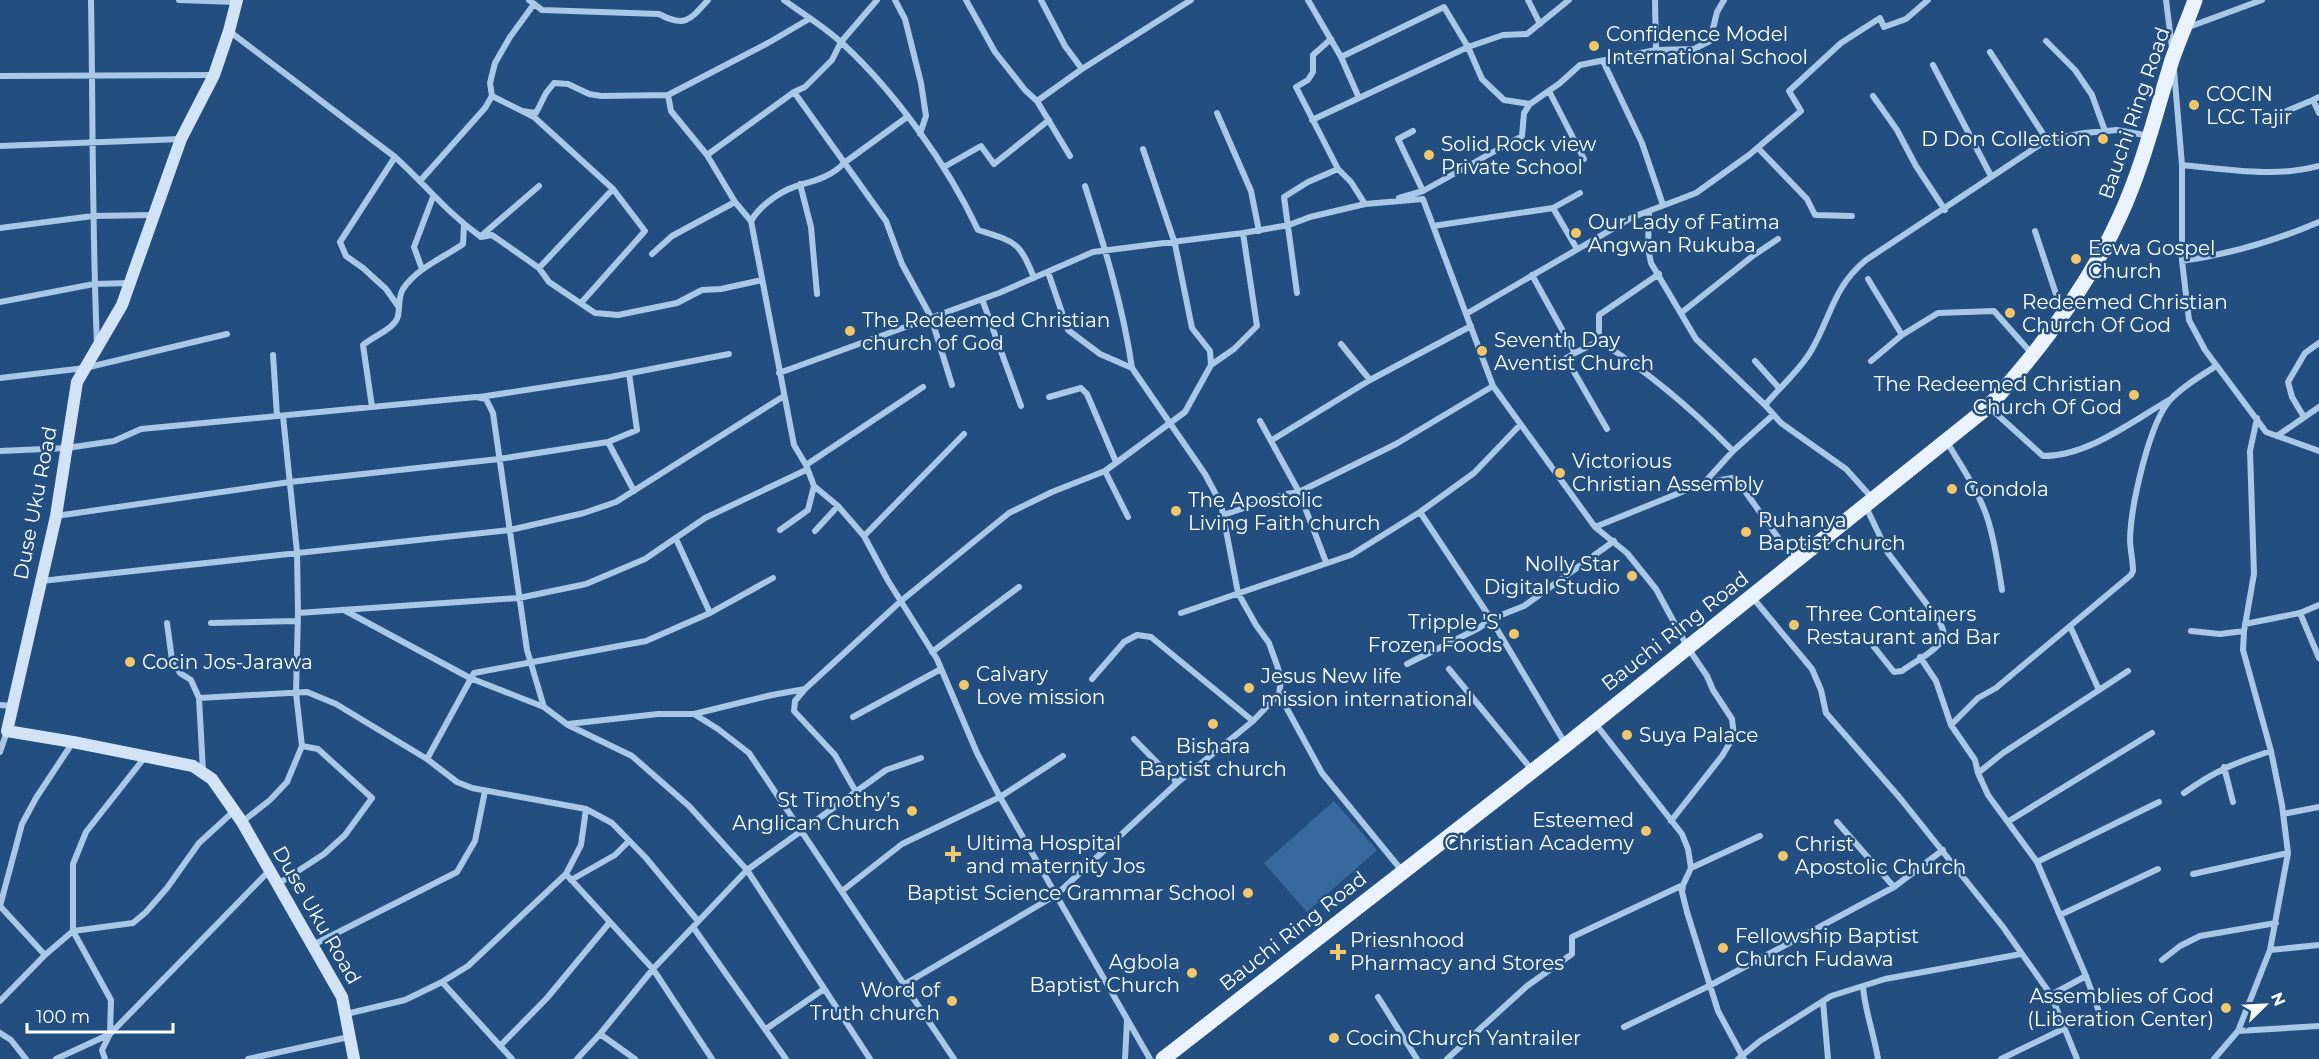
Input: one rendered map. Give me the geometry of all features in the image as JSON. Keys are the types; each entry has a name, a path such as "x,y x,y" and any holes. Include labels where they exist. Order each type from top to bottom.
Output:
{"main road":[{"name":"Bauchi Ring Road","path":"1163,1059 1566,745 1988,407 2063,316 2090,274 2115,227 2136,180 2174,56 2195,0"}],"street":[{"path":"91,0 94,284 97,345"},
{"path":"180,0 236,1"},
{"path":"420,181 485,108 492,96 490,83 495,63 532,2 542,10 659,14 673,22 691,19 708,0"},
{"path":"784,0 841,42 869,68 944,167 963,198 978,230 1010,240 1025,254 1034,278"},
{"path":"707,155 794,92 805,87 832,60 841,42 877,0"},
{"path":"895,0 905,19 921,83 926,116 920,134"},
{"path":"966,0 995,52 1025,90 1037,101 1070,156"},
{"path":"1041,0 1065,46 1082,69"},
{"path":"1037,101 1082,69 1191,0"},
{"path":"1308,0 1341,57 1359,98"},
{"path":"1528,0 1540,24"},
{"path":"1312,120 1468,47 1503,35 1527,34 1569,0"},
{"path":"1655,0 1656,50"},
{"path":"779,373 982,299 1094,252 1174,244 1259,231 1422,191 1522,136 1524,113 1530,104 1580,65 1656,50 1694,49 1710,41 1717,12 1724,0"},
{"path":"1466,314 1633,217 1696,193 1758,148 1800,111 1789,91 1841,43 1880,18 1884,27 1906,20 1928,0"},
{"path":"2166,0 2174,56 2182,165 2182,261 2189,320 2216,366 2266,432 2319,451"},
{"path":"2186,28 2262,0"},
{"name":"Duse Uku Road","path":"236,1 229,32 214,75 181,139 122,305 77,382 56,516 6,705 7,731 146,756 193,766 203,771 221,789 242,822 342,996 354,1059"},
{"path":"1341,57 1444,7 1468,47 1482,79 1504,100 1530,104"},
{"path":"522,111 536,113 546,93 555,83 568,84 589,94 601,96 668,94 768,43 809,19"},
{"path":"229,32 395,157 433,197 464,225 481,237 492,235 539,267 549,282 595,313 618,315 677,303 702,290 762,280"},
{"path":"1331,39 1313,55 1311,75 1296,86 1338,169 1351,182 1365,204"},
{"path":"2046,41 2075,70 2092,94 2105,131"},
{"path":"1990,52 2047,140"},
{"path":"1603,61 1642,143 1663,205"},
{"path":"1934,65 1991,176"},
{"path":"0,76 214,75"},
{"path":"1548,91 1584,159"},
{"path":"794,92 886,221 902,264 931,317 952,385"},
{"path":"668,94 672,111 707,155 735,202 751,221 794,445 814,486 838,506 864,536 933,652 977,753 1000,797 1150,1059"},
{"path":"492,96 534,117 613,189 645,231 581,303"},
{"path":"1872,96 1897,130 1916,166 1945,210"},
{"path":"2282,113 2316,99 2319,113"},
{"path":"1217,113 1251,191 1259,231"},
{"path":"751,221 759,207 800,184 815,181 838,170 844,163 907,117"},
{"path":"944,167 981,146 994,164 1049,120"},
{"path":"1765,405 1810,353 1843,285 1851,273 1866,260 1945,210 1991,176 2047,140 2117,130 2150,136"},
{"path":"1413,131 1398,139 1422,191"},
{"path":"0,146 181,139"},
{"path":"1143,148 1174,244 1192,328 1210,351 1211,365"},
{"path":"1758,148 1807,200 1815,215 1852,216"},
{"path":"395,157 340,242 346,256 363,268 386,290 398,306"},
{"path":"2182,165 2240,171 2271,171 2319,166"},
{"path":"1297,293 1284,197 1308,182 1338,169"},
{"path":"800,184 811,227 817,294"},
{"path":"481,237 538,186"},
{"path":"1084,186 1106,250 1129,344 1132,368 1205,474 1221,504 1238,593 1269,643 1280,675 1279,694 1322,773 1403,872"},
{"path":"539,267 613,189"},
{"path":"1433,226 1553,208 1580,194"},
{"path":"422,269 414,247 433,197"},
{"path":"1384,201 1423,199 1493,386 1595,528 1627,553 1656,589 1688,648 1707,675 1713,690 1732,719 1734,736 1722,756 1671,821"},
{"path":"652,254 672,236 735,202"},
{"path":"1553,208 1577,249"},
{"path":"1649,211 1648,248 1652,262 1696,339 1781,423 1846,469 1870,503 1888,553 1938,619 1943,631 1943,639 1939,646 1902,671 1894,672 1874,647"},
{"path":"0,228 93,216 154,215"},
{"path":"2182,261 2222,255 2289,235 2319,222"},
{"path":"372,407 363,345 393,325 398,317 402,290 422,269 463,244 464,225"},
{"path":"2035,231 2063,316"},
{"path":"856,792 835,755 794,711 795,701 805,689 901,601 1009,513 1052,492 1105,471 1185,412 1211,365 1234,349 1257,326 1243,233"},
{"path":"1681,313 1754,255 1778,239"},
{"path":"1048,272 1068,330 1100,354 1132,368"},
{"path":"1599,341 1599,315 1659,274"},
{"path":"1533,275 1575,353"},
{"path":"1868,279 1902,335"},
{"path":"0,302 94,284 130,283"},
{"path":"982,299 1021,406"},
{"path":"1870,361 1902,335 1938,313 1994,311 2033,355"},
{"path":"1272,440 1370,380 1471,326"},
{"path":"0,378 85,368 227,334"},
{"path":"1599,341 1566,358 1608,429"},
{"path":"1599,341 1627,358 1710,428 1733,451"},
{"path":"2304,417 2292,398 2288,382 2305,353 2319,343"},
{"path":"1341,344 1370,380"},
{"path":"0,451 67,448 114,441 141,429 476,397 629,374 729,354"},
{"path":"242,822 270,800 287,782 302,746 296,693 297,552 273,355"},
{"path":"1755,361 1779,388"},
{"path":"1988,407 2043,456 2053,456 2071,452 2104,438 2170,400 2187,384 2216,366"},
{"path":"56,516 290,482 499,459 608,442 637,430 629,374"},
{"path":"1223,514 1299,492 1396,444 1493,386"},
{"path":"298,613 519,598 586,584 645,559 705,518 806,468 923,387"},
{"path":"1049,397 1081,388 1087,394 1116,462"},
{"path":"40,581 510,530 584,513 616,502 784,396"},
{"path":"476,397 486,399 493,413 530,663 544,707"},
{"path":"1951,725 1978,698 1996,688 2127,579 2133,571 2130,542 2149,438 2170,400"},
{"path":"2277,436 2319,407"},
{"path":"1704,483 1733,451 1773,415"},
{"path":"2214,1059 2238,1031 2270,950 2288,853 2271,751 2243,650 2254,573 2250,451 2257,418"},
{"path":"1260,421 1299,492 1326,562"},
{"path":"1181,614 1351,555 1420,512 1474,473 1520,425"},
{"path":"864,536 964,434"},
{"path":"608,442 634,491"},
{"path":"1947,442 1969,479 1986,515 1996,549 2002,590"},
{"path":"1105,471 1128,517"},
{"path":"1595,528 1704,483 1732,478 1743,488 1796,563"},
{"path":"780,530 808,510 814,486"},
{"path":"815,531 838,506"},
{"path":"1420,512 1491,620 1566,745"},
{"path":"676,539 710,613"},
{"path":"1407,664 1491,620 1524,606 1614,541"},
{"path":"427,759 474,673 646,641 710,613 773,578"},
{"path":"933,652 1019,587"},
{"path":"1752,597 1812,669 1827,713 1942,850 2003,927 2051,995 2077,1059"},
{"path":"2192,631 2220,634 2300,614 2319,605"},
{"path":"344,609 470,678 544,707 567,724 632,756 690,806 747,870 870,1059"},
{"path":"2300,614 2319,658"},
{"path":"211,623 297,621"},
{"path":"167,623 172,660 180,673 191,680 199,698 203,771"},
{"path":"2070,626 2099,690"},
{"path":"1092,679 1124,642 1137,635 1151,637 1253,721"},
{"path":"1920,657 1936,681 1951,725 1975,760 1988,795 2037,862 2098,1009"},
{"path":"853,717 941,669"},
{"path":"1449,669 1532,771"},
{"path":"1978,773 2002,753 2128,671"},
{"path":"567,724 658,714 694,714 805,689"},
{"path":"199,698 307,692 336,704 427,759 457,782 485,791 585,809 612,822 695,924 786,1059"},
{"path":"905,984 1056,895 1177,783 1253,721 1279,694"},
{"path":"694,714 749,753 954,1059"},
{"path":"1594,722 1682,834 1688,849 1691,868 1682,892 1687,912 1718,1011 1742,1058 1760,1041 1831,996 1885,979 2021,954"},
{"path":"0,752 7,731"},
{"path":"2009,821 2152,733"},
{"path":"1134,739 1177,783"},
{"path":"45,955 0,906 21,824 74,742"},
{"path":"277,884 324,854 345,835 372,798 318,749 302,746"},
{"path":"2184,793 2224,767 2271,751"},
{"path":"110,1034 111,1000 73,931 73,864 86,832 146,756"},
{"path":"842,891 902,844 1000,797 1063,756"},
{"path":"577,1059 653,969 747,870 886,770 921,758"},
{"path":"2224,767 2233,802"},
{"path":"313,945 457,872 475,841 485,791"},
{"path":"2037,862 2159,802"},
{"path":"2283,814 2319,807"},
{"path":"345,1014 405,1000 468,966 566,874 581,845 585,809"},
{"path":"0,1001 45,955 73,931 133,923 167,888 199,843 234,812"},
{"path":"1837,822 1893,887"},
{"path":"1691,868 1760,836"},
{"path":"571,880 615,855 629,841"},
{"path":"1624,1027 1709,986 1893,887 1942,850"},
{"path":"2193,874 2288,853"},
{"path":"2060,915 2158,869"},
{"path":"105,1059 102,1050 110,1034 269,871"},
{"path":"566,874 653,969 712,1059"},
{"path":"1446,1059 1527,986 1572,954 1572,937 1683,885"},
{"path":"500,1046 547,998 610,922"},
{"path":"2162,960 2180,946 2199,936 2276,923"},
{"path":"2270,950 2319,945"},
{"path":"2051,995 2086,976"},
{"path":"442,982 513,1059"},
{"path":"1863,987 1865,1008 1874,1035 1878,1059"},
{"path":"766,1029 824,989"},
{"path":"1378,997 1417,1059"},
{"path":"1823,1001 1828,1059"},
{"path":"1125,1059 1127,1019"},
{"path":"2238,1031 2319,1026"},
{"path":"2001,1059 2063,1029"},
{"path":"0,1033 11,1040 26,1059"},
{"path":"56,1059 110,1034"},
{"path":"600,1034 635,1059"},
{"path":"248,1059 350,1036"},
{"path":"1119,1059 1125,1047"}],"shaded area":[{"path":"1334,801 1377,850 1307,912 1264,863"}],"place":[{"name":"Confidence Model International School","path":"1594,46"},
{"name":"COCIN LCC Tajir","path":"2194,105"},
{"name":"D Don Collection","path":"2103,139"},
{"name":"Solid Rock view Private School","path":"1429,155"},
{"name":"Our Lady of Fatima Angwan Rukuba","path":"1576,233"},
{"name":"Ecwa Gospel Church","path":"2076,259"},
{"name":"Redeemed Christian Church Of God","path":"2010,313"},
{"name":"The Redeemed Christian church of God","path":"850,331"},
{"name":"Seventh Day Aventist Church","path":"1482,351"},
{"name":"The Redeemed Christian Church Of God","path":"2134,395"},
{"name":"Victorious Christian Assembly","path":"1560,473"},
{"name":"Gondola","path":"1952,489"},
{"name":"The Apostolic Living Faith church","path":"1176,511"},
{"name":"Ruhanya Baptist church","path":"1746,532"},
{"name":"Nolly Star Digital Studio","path":"1632,576"},
{"name":"Three Containers Restaurant and Bar","path":"1794,625"},
{"name":"Tripple 'S' Frozen Foods","path":"1514,634"},
{"name":"Cocin Jos-Jarawa","path":"130,662"},
{"name":"Calvary Love mission","path":"964,685"},
{"name":"Jesus New life mission international","path":"1249,688"},
{"name":"Bishara Baptist church","path":"1213,724"},
{"name":"Suya Palace","path":"1627,735"},
{"name":"St Timothy’s Anglican Church","path":"912,811"},
{"name":"Esteemed Christian Academy","path":"1646,831"},
{"name":"Ultima Hospital and maternity Jos","path":"953,854"},
{"name":"Christ Apostolic Church","path":"1783,856"},
{"name":"Baptist Science Grammar School","path":"1248,893"},
{"name":"Fellowship Baptist Church Fudawa","path":"1723,948"},
{"name":"Priesnhood Pharmacy and Stores","path":"1338,952"},
{"name":"Agbola Baptist Church","path":"1192,973"},
{"name":"Word of Truth church","path":"952,1001"},
{"name":"Assemblies of God (Liberation Center)","path":"2226,1008"},
{"name":"Cocin Church Yantrailer","path":"1334,1038"}]}
